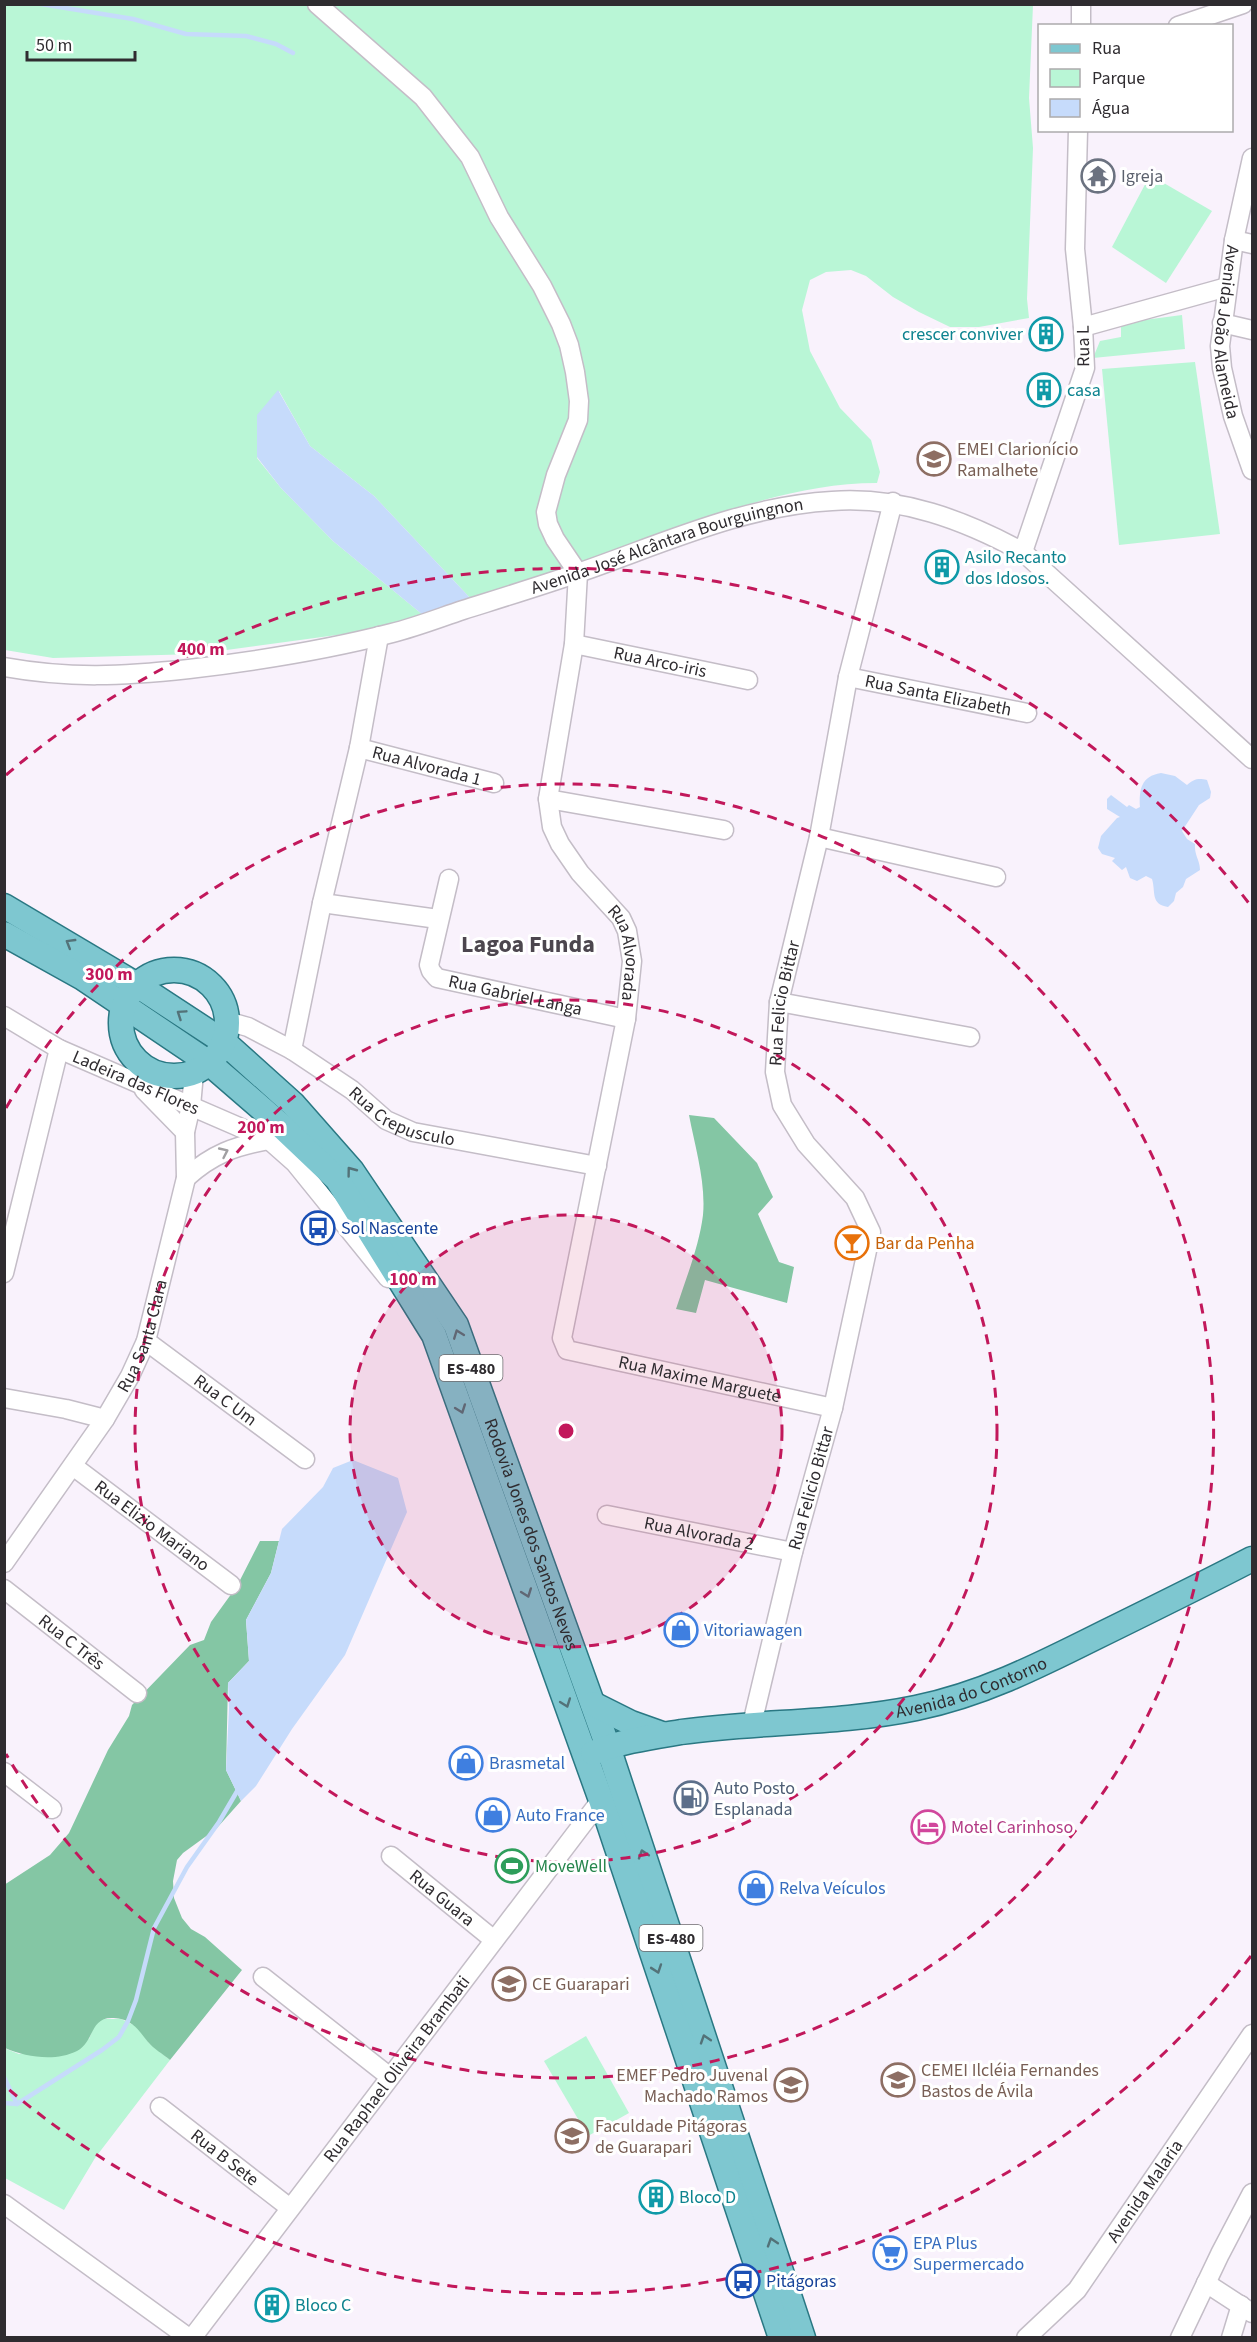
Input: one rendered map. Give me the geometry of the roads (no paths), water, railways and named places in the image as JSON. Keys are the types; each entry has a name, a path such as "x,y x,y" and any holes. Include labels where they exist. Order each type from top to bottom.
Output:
{"main road":[{"name":"Rodovia Jones dos Santos Neves","path":"4,906 137,985 225,1032 352,1171 456,1325 611,1755 747,2203 781,2337"},
{"name":"Rodovia Jones dos Santos Neves","path":"4,934 83,978 124,1005 202,1068 276,1121 337,1179 434,1335 747,2203 803,2337"},
{"path":"166,971 184,971 210,985 224,1004 225,1032 219,1052 202,1068 170,1076 138,1074 132,1055 124,1042 121,1026 124,1005 137,985 150,976 166,971"},
{"name":"Avenida do Contorno","path":"589,1767 611,1755 664,1735 752,1724 866,1716 916,1708 974,1693 1049,1660 1252,1559"},
{"path":"593,1704 631,1723 664,1735"}],"street":[{"path":"317,4 423,97 448,126 470,157 499,218 542,286 561,324 575,372 579,401 578,420 556,475 546,512 548,524 555,539 578,573"},
{"path":"1081,4 1081,24"},
{"path":"1184,24 1243,5"},
{"name":"Rua L","path":"1023,552 1081,387 1085,368 1074,249 1078,132"},
{"name":"Avenida João Alameida","path":"1252,158 1234,240 1222,323 1222,368 1233,416 1252,470"},
{"path":"1234,240 1252,243"},
{"path":"1083,327 1227,287"},
{"path":"1222,323 1252,330"},
{"path":"1233,416 1252,419"},
{"name":"Avenida José Alcântara Bourguingnon","path":"4,667 35,673 77,676 135,674 250,662 379,636 578,573 736,517 774,508 834,500 893,502 949,517 1023,552 1252,759"},
{"name":"Rua Felicio Bittar","path":"752,1724 793,1552 833,1408 871,1233 855,1198 806,1144 782,1105 775,1072 779,1002 819,837 848,677 893,502"},
{"name":"Rua Alvorada","path":"567,1350 562,1338 626,1019 632,961 627,931 621,918 568,859 552,827 548,799 573,644 578,573"},
{"path":"292,1050 322,903 359,748 379,636"},
{"name":"Rua Arco-iris","path":"573,644 748,680"},
{"name":"Rua Santa Elizabeth","path":"848,677 1028,712"},
{"name":"Rua Alvorada 1","path":"359,748 494,783"},
{"path":"548,799 724,830"},
{"path":"819,837 996,877"},
{"name":"Rua Gabriel Langa","path":"448,879 429,965 437,978 626,1019"},
{"path":"322,903 438,919"},
{"path":"779,1002 970,1037"},
{"name":"Ladeira das Flores","path":"4,1016 59,1048 138,1074 191,1107 269,1140 295,1163 434,1335"},
{"name":"Rua Crepusculo","path":"225,1032 248,1027 292,1050 352,1090 386,1120 413,1132 597,1166"},
{"path":"4,1273 59,1048"},
{"name":"Rua Santa Clara","path":"4,1563 105,1419 130,1376 146,1341 186,1178 186,1132 202,1068"},
{"path":"138,1074 186,1132"},
{"path":"186,1178 219,1154 239,1145 269,1140"},
{"name":"Rua C Um","path":"146,1341 305,1459"},
{"name":"Rua Maxime Marguete","path":"567,1350 833,1408"},
{"path":"4,1398 66,1409 105,1419"},
{"name":"Rua Elizio Mariano","path":"73,1466 231,1585"},
{"name":"Rua Alvorada 2","path":"606,1515 793,1552"},
{"name":"Rua C Três","path":"4,1589 137,1693"},
{"path":"4,1772 52,1809"},
{"name":"Rua Raphael Oliveira Brambati","path":"190,2337 601,1800"},
{"name":"Rua Guara","path":"391,1856 494,1940"},
{"path":"263,1977 390,2077"},
{"name":"Avenida Malaria","path":"1036,2335 1077,2290 1252,2034"},
{"name":"Rua B Sete","path":"160,2107 290,2208"},
{"path":"1180,2337 1252,2193"},
{"path":"4,2204 190,2337"},
{"path":"1206,2283 1247,2309 1231,2337"}],"water":[{"path":"278,390 310,446 374,496 472,600 423,615 333,541 281,488 257,457 257,415"},
{"path":"1161,773 1175,776 1187,785 1196,780 1207,780 1211,792 1210,798 1199,805 1182,831 1187,839 1195,844 1200,870 1186,879 1183,887 1176,893 1174,901 1168,907 1156,900 1152,879 1146,876 1137,881 1130,878 1126,867 1122,870 1112,861 1115,858 1102,854 1098,848 1101,836 1120,817 1107,809 1107,799 1111,795 1127,807 1129,805 1136,809 1140,807 1140,795 1145,781"},
{"path":"353,1460 398,1478 407,1512 345,1655 292,1729 256,1786 241,1801 226,1770 228,1683 249,1661 246,1620 271,1573 282,1529 323,1487 333,1468"}],"waterway":[{"path":"41,4 133,19 186,34 246,36 276,44 293,53"},
{"path":"4,2103 17,2104 119,2037 136,2000 154,1928 187,1867 219,1822 239,1788"},
{"path":"4,2077 17,2104"}],"place":[{"name":"Igreja","path":"1098,176"},
{"name":"crescer conviver","path":"1046,334"},
{"name":"casa","path":"1044,390"},
{"name":"EMEI Clarionício Ramalhete","path":"934,459"},
{"name":"Asilo Recanto dos Idosos.","path":"942,567"},
{"name":"Sol Nascente","path":"318,1228"},
{"name":"Bar da Penha","path":"852,1243"},
{"name":"Vitoriawagen","path":"681,1630"},
{"name":"Brasmetal","path":"466,1763"},
{"name":"Auto Posto Esplanada","path":"691,1798"},
{"name":"Auto France","path":"493,1815"},
{"name":"Motel Carinhoso","path":"928,1827"},
{"name":"MoveWell","path":"512,1866"},
{"name":"Relva Veículos","path":"756,1888"},
{"name":"CE Guarapari","path":"509,1984"},
{"name":"CEMEI Ilcléia Fernandes Bastos de Ávila","path":"898,2080"},
{"name":"EMEF Pedro Juvenal Machado Ramos","path":"791,2085"},
{"name":"Faculdade Pitágoras de Guarapari","path":"572,2136"},
{"name":"Bloco D","path":"656,2197"},
{"name":"EPA Plus Supermercado","path":"890,2253"},
{"name":"Pitágoras","path":"743,2281"},
{"name":"Bloco C","path":"272,2305"}],"district":[{"name":"Lagoa Funda","path":"528,944"}]}
